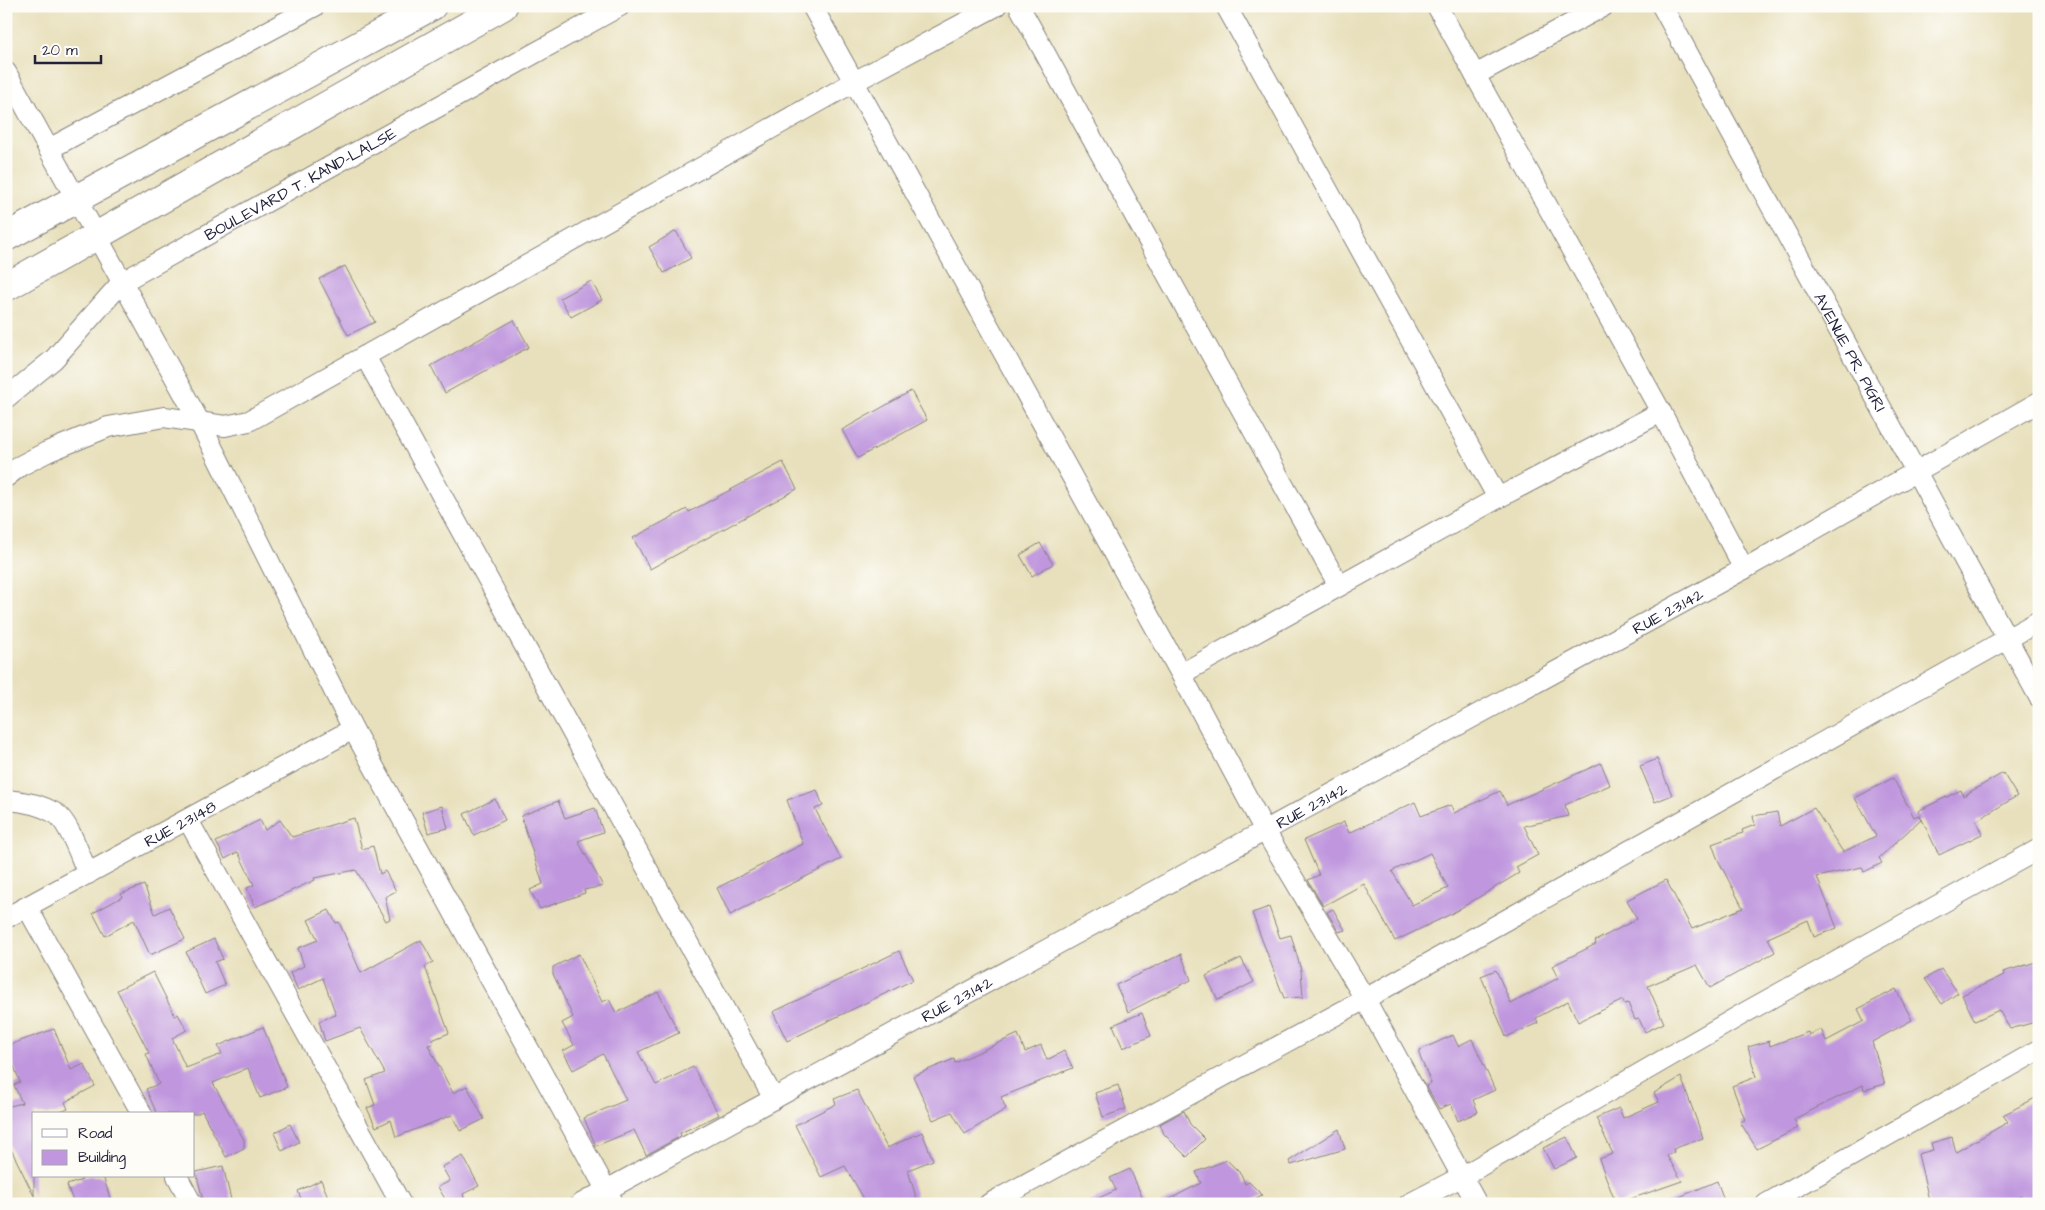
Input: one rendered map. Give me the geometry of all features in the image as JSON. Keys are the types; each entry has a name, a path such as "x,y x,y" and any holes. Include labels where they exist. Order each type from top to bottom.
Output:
{"main road":[{"path":"6,236 432,6"},
{"path":"6,287 503,6"}],"street":[{"path":"49,149 315,6"},
{"name":"BOULEVARD T. KAND-LALSE","path":"6,398 54,359 122,282 620,6"},
{"path":"812,6 1181,674 1264,829 1365,1000 1477,1204"},
{"path":"6,477 20,466 47,452 108,427 164,417 225,426 249,421 854,82 996,6"},
{"path":"1019,6 1339,586"},
{"path":"1226,6 1498,498"},
{"path":"1437,6 1661,412 1744,569"},
{"path":"1475,75 1604,6"},
{"name":"AVENUE PR. PIGRI","path":"1662,6 2039,697"},
{"path":"6,72 199,421 353,728 610,1197"},
{"path":"365,356 774,1099"},
{"name":"RUE 23.142","path":"581,1204 610,1197 774,1099 1264,829 1744,569 1915,470 2039,402"},
{"path":"1181,674 1498,498 1661,412"},
{"path":"989,1204 1365,1000 2039,621"},
{"name":"RUE 23.148","path":"6,918 353,728"},
{"path":"6,800 24,802 56,814 66,826 88,874"},
{"path":"188,820 401,1204"},
{"path":"1409,1204 1463,1176 1746,1012 2039,849"},
{"path":"28,907 141,1112"},
{"path":"1766,1204 2039,1050"},
{"path":"178,1178 192,1204"}],"building":[{"path":"676,231 691,258 664,273 649,247"},
{"path":"345,266 375,322 348,335 319,279"},
{"path":"591,281 602,300 571,317 560,298"},
{"path":"514,320 529,347 445,393 431,366"},
{"path":"911,391 927,420 858,458 842,430"},
{"path":"783,462 797,489 650,569 633,538 687,509 689,512"},
{"path":"1040,543 1053,564 1032,576 1020,555"},
{"path":"1657,759 1672,795 1655,802 1640,766"},
{"path":"1601,763 1610,785 1565,805 1568,816 1524,826 1538,855 1516,867 1519,873 1451,914 1395,941 1364,884 1323,906 1308,880 1319,875 1304,840 1344,822 1349,833 1415,802 1421,816 1451,805 1454,813 1500,791 1507,805","holes":["1430,853 1448,888 1412,905 1392,871"]},
{"path":"2003,773 2017,796 1976,821 1982,834 1939,855 1918,811 1961,790 1963,796"},
{"path":"1893,778 1914,817 1918,815 1921,819 1879,858 1882,863 1864,872 1862,867 1817,877 1837,928 1814,937 1808,920 1768,938 1775,952 1710,988 1697,965 1648,986 1664,1023 1645,1032 1639,1019 1635,1020 1628,1003 1624,1004 1623,1000 1578,1022 1568,1001 1536,1018 1538,1023 1506,1037 1481,976 1496,970 1511,1004 1558,978 1552,966 1596,944 1595,941 1637,919 1627,900 1666,880 1692,929 1743,908 1718,860 1712,844 1743,833 1742,830 1755,825 1753,816 1777,812 1780,826 1814,808 1843,852 1876,836 1855,798"},
{"path":"817,790 823,806 815,809 841,859 730,915 717,888 803,844 787,800"},
{"path":"495,799 505,820 474,835 464,814"},
{"path":"558,801 565,818 595,808 603,832 578,841 603,886 584,890 585,893 540,909 530,890 543,884 521,816"},
{"path":"442,806 448,828 428,833 422,812"},
{"path":"354,818 362,849 373,846 380,874 385,871 396,891 385,897 390,919 386,921 356,870 314,878 315,880 255,907 247,888 254,885 238,852 225,859 216,842 260,820 265,830 280,820 292,837"},
{"path":"144,885 155,914 169,907 185,939 150,955 134,920 105,936 93,913 122,897 121,894"},
{"path":"1269,907 1280,938 1291,935 1301,970 1303,997 1284,998 1252,913"},
{"path":"1333,909 1345,930 1339,932 1327,912"},
{"path":"329,910 336,923 339,922 361,973 421,940 433,962 425,967 449,1033 432,1040 433,1044 428,1045 453,1093 467,1086 484,1119 460,1131 452,1115 396,1137 391,1120 376,1127 367,1108 375,1105 366,1080 385,1073 360,1028 325,1041 319,1021 336,1015 323,978 298,990 290,973 304,966 298,948 318,940 308,920"},
{"path":"214,939 223,959 215,962 225,985 205,994 186,952"},
{"path":"899,951 913,980 787,1041 773,1012"},
{"path":"579,954 602,1002 609,999 616,1013 658,992 679,1033 638,1052 656,1085 693,1067 719,1115 680,1133 681,1136 646,1155 634,1130 596,1146 584,1118 626,1100 603,1054 573,1070 563,1051 574,1045 562,1023 573,1017 553,974 553,967"},
{"path":"1181,954 1191,980 1128,1012 1116,985"},
{"path":"1241,958 1254,982 1218,1000 1206,976"},
{"path":"2039,961 2039,1021 2010,1029 1999,1010 1975,1021 1962,995 2004,975 2003,972"},
{"path":"1941,969 1958,993 1942,1004 1925,979"},
{"path":"153,972 175,1016 178,1014 187,1030 172,1038 186,1068 222,1054 218,1046 263,1027 287,1087 260,1098 248,1068 213,1083 244,1140 244,1148 226,1157 202,1111 197,1114 195,1112 156,1112 146,1089 159,1084 146,1054 149,1053 117,990"},
{"path":"1896,989 1912,1020 1872,1042 1885,1084 1864,1090 1863,1085 1794,1119 1798,1128 1757,1149 1740,1122 1745,1120 1732,1086 1756,1077 1748,1047 1769,1041 1770,1046 1808,1032 1809,1035 1821,1029 1826,1041 1864,1021 1858,1009"},
{"path":"1142,1013 1151,1036 1123,1048 1113,1025"},
{"path":"54,1029 71,1070 84,1064 95,1086 65,1102 68,1109 61,1112 32,1112 32,1178 34,1178 34,1196 6,1139 6,1107 22,1103 14,1085 20,1082 6,1046"},
{"path":"1018,1034 1025,1052 1041,1045 1047,1060 1064,1051 1073,1068 1001,1097 1006,1109 965,1134 952,1112 933,1120 913,1076 954,1059 955,1063"},
{"path":"1453,1035 1458,1046 1472,1039 1495,1090 1473,1100 1478,1112 1458,1121 1451,1104 1439,1109 1426,1086 1431,1083 1420,1057 1420,1050"},
{"path":"1681,1077 1703,1138 1673,1149 1674,1152 1667,1156 1682,1181 1616,1204 1599,1159 1613,1154 1596,1118 1619,1108 1623,1118 1659,1102 1654,1093"},
{"path":"1118,1085 1126,1109 1103,1117 1095,1093"},
{"path":"857,1090 887,1148 922,1132 933,1160 908,1170 918,1204 867,1204 845,1166 821,1177 795,1125 836,1104 834,1099"},
{"path":"2039,1096 2039,1204 2025,1204 2021,1196 2010,1204 1930,1204 1918,1154 1933,1150 1931,1143 1952,1137 1956,1152 2008,1122 2003,1115"},
{"path":"1184,1111 1190,1124 1205,1139 1187,1157 1164,1134 1160,1124"},
{"path":"290,1124 299,1142 282,1151 274,1133"},
{"path":"1339,1129 1345,1149 1291,1165 1289,1161"},
{"path":"1567,1137 1577,1158 1554,1169 1543,1148"},
{"path":"463,1156 479,1186 463,1194 466,1204 448,1204 438,1187 450,1181 442,1167"},
{"path":"1227,1160 1241,1174 1245,1184 1249,1182 1262,1195 1245,1204 1160,1204 1201,1183 1196,1172"},
{"path":"223,1166 232,1204 204,1204 196,1172"},
{"path":"1130,1169 1145,1204 1086,1204 1116,1190 1110,1178"},
{"path":"81,1178 104,1178 112,1204 74,1204 67,1185 82,1180"},
{"path":"321,1180 331,1204 303,1204 298,1191"},
{"path":"1717,1181 1724,1200 1714,1204 1663,1204"}]}
